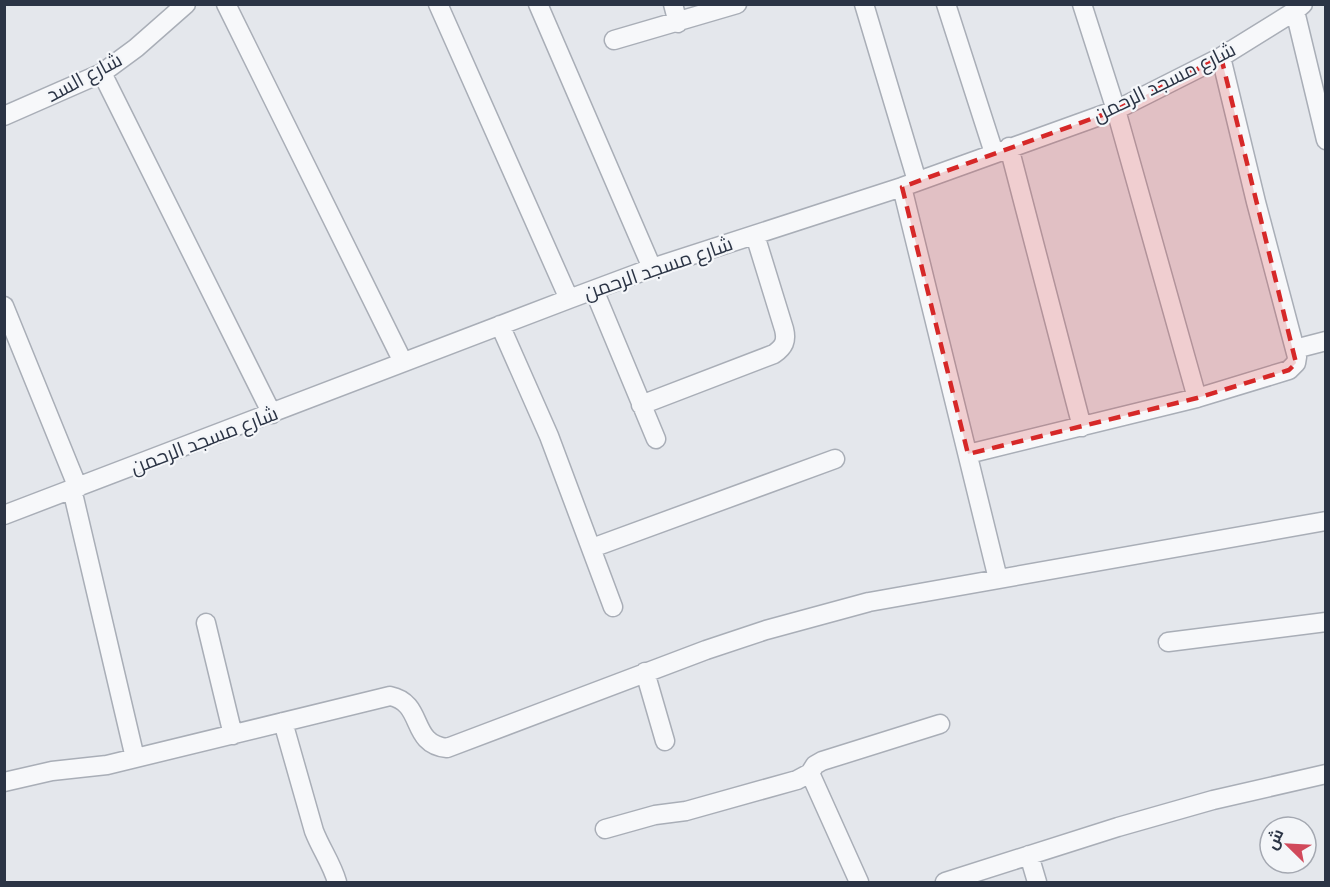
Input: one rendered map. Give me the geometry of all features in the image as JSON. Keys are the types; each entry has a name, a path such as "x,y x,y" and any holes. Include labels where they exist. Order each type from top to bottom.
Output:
{"street":[{"name":"شارع السد","path":"4,116 102,73 136,48 186,4"},
{"path":"226,4 403,362"},
{"path":"438,4 569,299"},
{"path":"538,4 652,268"},
{"path":"673,4 678,23"},
{"path":"614,40 737,4"},
{"path":"864,4 910,184 968,454 998,579"},
{"path":"946,4 1001,150 1082,428"},
{"path":"1082,4 1116,110 1197,398"},
{"path":"1299,8 1326,140"},
{"name":"شارع مسجد الرحمن","path":"4,515 652,268 910,184 1116,110 1221,57 1299,8"},
{"path":"968,454 1082,428 1197,398 1289,370 1296,363 1295,349 1221,57"},
{"path":"102,73 272,414"},
{"path":"641,405 774,354 782,348 786,339 784,329 755,235"},
{"path":"594,290 656,439"},
{"path":"4,306 75,489 135,758"},
{"path":"500,325 549,436 613,607"},
{"path":"1295,349 1326,341"},
{"path":"592,548 835,459"},
{"path":"4,782 52,771 107,765 390,696 406,702 428,742 437,747 447,748 645,672 766,630 814,616 869,602 1326,521"},
{"path":"1168,642 1326,622"},
{"path":"206,623 233,735"},
{"path":"645,672 664,741"},
{"path":"283,722 314,831 319,845 334,870 337,882"},
{"path":"605,829 655,815 686,811 797,780 822,761 940,724"},
{"path":"810,772 859,882"},
{"path":"945,882 1213,800 1326,774"},
{"path":"1029,855 1037,882"}],"highlighted area":[{"path":"1221,57 1296,363 1289,370 1197,398 968,454 902,187 1116,110"}]}
